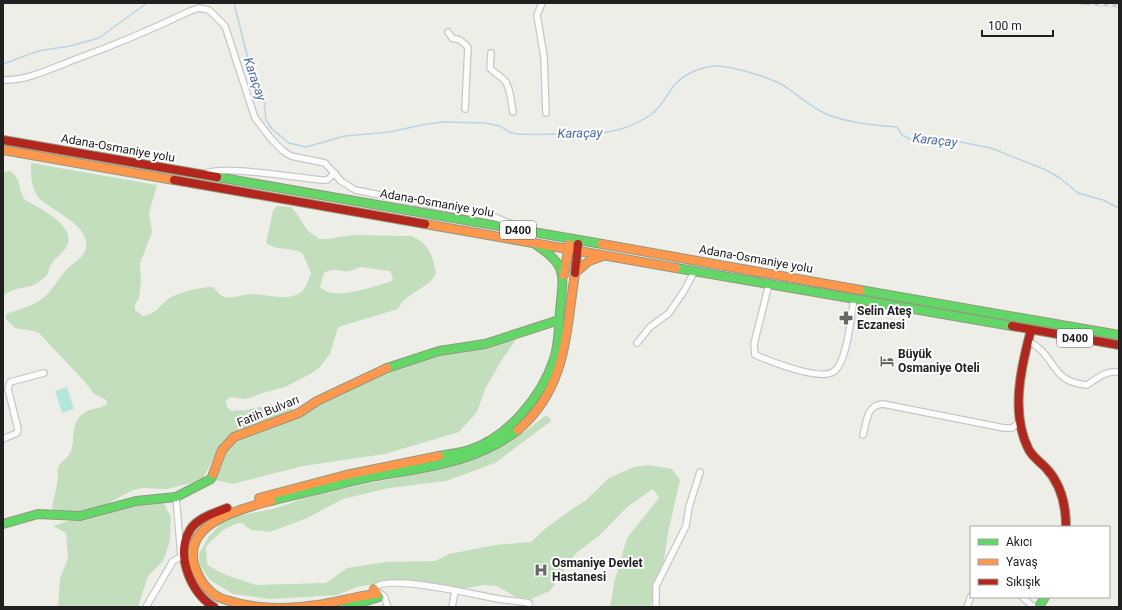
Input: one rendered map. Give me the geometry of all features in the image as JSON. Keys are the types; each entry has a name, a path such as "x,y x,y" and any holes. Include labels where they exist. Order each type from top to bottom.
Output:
{"main road":[{"name":"Adana-Osmaniye yolu","path":"3,140 732,266 878,294 1119,334"},
{"name":"Adana-Osmaniye yolu","path":"3,150 1031,330"},
{"path":"214,607 208,605 197,593 187,570 183,556 189,532 197,523 209,515 241,503 328,480 470,450 484,444 517,420 545,381 555,357 569,239"},
{"path":"374,589 376,594 352,597 321,606 257,605 232,602 218,597 205,586 197,573 194,549 197,540 210,523 242,508 322,488 477,454 525,425 556,383 561,367 579,240"},
{"path":"531,242 549,253 557,260 564,275"},
{"path":"575,273 590,261 603,256"},
{"name":"Fatih Bulvarı","path":"3,524 32,515 80,516 136,501 176,497 211,479 222,450 234,437 299,414 317,401 394,365 439,351 485,344 560,320"},
{"path":"1031,330 1018,399 1019,423 1028,448 1047,470 1064,498 1067,512 1066,526"},
{"name":"D400","path":"1031,330 1119,345"},
{"path":"347,607 379,597 374,589"},
{"path":"1039,607 1044,598"}],"street":[{"path":"542,3 537,15 544,57 546,113"},
{"path":"3,80 25,78 137,36 190,11 199,8 209,10 225,26 255,118 272,140 283,151 291,156 325,163 347,186 359,191 497,218 513,223 523,231"},
{"path":"448,32 452,38 460,40 468,47 465,109"},
{"path":"491,53 490,68 505,81 510,91 513,112"},
{"path":"204,175 211,171 229,170 327,180 335,173"},
{"path":"637,343 650,327 669,313 684,291 694,272"},
{"path":"769,284 754,344 755,355 781,366 821,375 833,372 842,361 854,299"},
{"path":"1028,341 1043,351 1057,373 1071,382 1087,385 1103,374 1119,372"},
{"path":"3,439 16,433 18,429 8,389 10,382 44,373"},
{"path":"864,435 870,410 872,406 876,404 883,404 1004,428 1012,428 1019,423"},
{"path":"656,607 656,586 686,526 688,507 700,472"},
{"path":"146,607 173,561 183,556 176,497"},
{"path":"388,607 384,596 374,589 376,586 382,584 402,583 529,603 529,607"},
{"path":"452,607 455,591"},
{"path":"1023,598 1034,607"}],"green space":[{"path":"31,163 157,185 149,213 152,232 140,264 141,281 139,298 135,305 135,310 143,316 154,312 172,297 183,292 203,288 213,287 225,297 258,294 275,297 287,297 301,293 311,273 303,254 294,250 271,246 266,243 273,211 277,206 291,207 307,230 319,239 353,235 411,236 422,242 429,250 436,273 433,279 406,298 398,309 338,327 330,354 320,367 312,373 285,387 253,397 245,399 230,397 226,401 227,407 231,411 246,410 294,399 292,412 231,433 222,442 203,478 191,483 167,489 143,488 133,490 101,507 76,513 54,511 52,507 58,481 58,469 60,464 71,451 75,424 83,413 107,404 106,400 94,394 85,382 38,332 15,328 6,319 6,315 9,313 31,305 46,295 68,268 82,256 86,246 85,237 80,229 45,203 36,194 32,182","holes":["360,267 390,271 393,279 390,282 354,292 334,293 326,291 320,287 324,273 332,270 351,271"]},
{"path":"9,171 18,180 25,200 57,220 68,234 68,241 65,249 52,263 48,274 42,280 31,286 9,292 3,296 3,172"},
{"path":"517,338 486,387 477,412 459,432 385,454 303,466 233,484 215,480 222,457 230,441 408,363"},
{"path":"67,387 74,409 62,413 55,391"},
{"path":"545,416 549,417 551,421 495,463 446,481 389,488 343,499 307,518 270,532 251,530 242,523 226,528 206,547 207,565 226,575 256,585 326,583 347,568 386,562 435,561 449,554 495,545 531,542 546,528 585,501 609,478 634,467 649,465 672,469 680,480 668,533 664,561 650,607 610,607 614,583 627,538 659,498 653,489 627,507 600,535 576,553 550,591 531,599 516,597 497,586 484,585 468,588 437,588 380,583 357,587 337,595 270,599 233,594 210,580 200,565 199,554 209,536 221,524 236,516 273,509 318,494 434,470 484,456 510,443"},
{"path":"161,498 171,517 170,541 163,561 148,576 138,607 58,607 60,578 68,559 66,533 53,526"}],"waterway":[{"name":"Karaçay","path":"3,64 38,51 70,46 99,38 147,3"},
{"name":"Karaçay","path":"234,3 250,67 264,98 266,120 272,129 289,143 306,147 345,136 390,132 442,122 485,123 500,126 509,132 517,134 583,134 617,130 640,121 652,114 661,105 676,83 685,76 702,68 721,66 751,73 780,83 815,108 843,120 897,127 902,135 910,139 955,141 991,148 1046,170 1060,178 1078,193 1103,200 1119,208"}],"railway":[{"path":"1081,3 1119,6"}],"traffic: fast":[{"path":"217,177 602,244"},
{"path":"439,456 469,450 497,436 522,414 532,401 549,373 556,353 558,341 562,280 559,265 554,259 535,244"},
{"path":"676,268 1012,326"},
{"path":"860,290 1119,335"},
{"path":"387,368 439,351 485,344 559,320"},
{"path":"271,501 366,478 445,463 484,450 502,441 518,430"},
{"path":"3,524 38,514 80,516 136,501 176,497 211,479 213,474"},
{"path":"347,607 379,597 376,593"},
{"path":"1039,607 1044,598"}],"traffic: slow":[{"path":"3,150 174,180"},
{"path":"425,224 676,268"},
{"path":"564,275 569,244"},
{"path":"602,244 860,290"},
{"path":"518,430 534,414 546,396 562,358 575,273 589,261 603,256"},
{"path":"213,474 222,450 234,437 299,413 317,401 387,368"},
{"path":"259,498 346,475 439,456"},
{"path":"271,501 257,504 227,515 213,522 202,532 195,543 193,557 198,574 209,590 222,599 237,603 260,607 295,608 377,594 374,589"}],"traffic: jam":[{"path":"3,140 217,177"},
{"path":"174,180 425,224"},
{"path":"575,273 578,244"},
{"path":"1012,326 1119,345"},
{"path":"1031,330 1019,390 1020,421 1023,436 1029,450 1051,474 1059,488 1064,503 1066,526"},
{"path":"214,607 198,593 192,583 185,562 184,551 186,540 193,526 207,516 227,508"}],"place":[{"name":"Selin Ateş Eczanesi","path":"846,318"},
{"name":"Büyük Osmaniye Oteli","path":"887,361"},
{"name":"Osmaniye Devlet Hastanesi","path":"541,570"}]}
